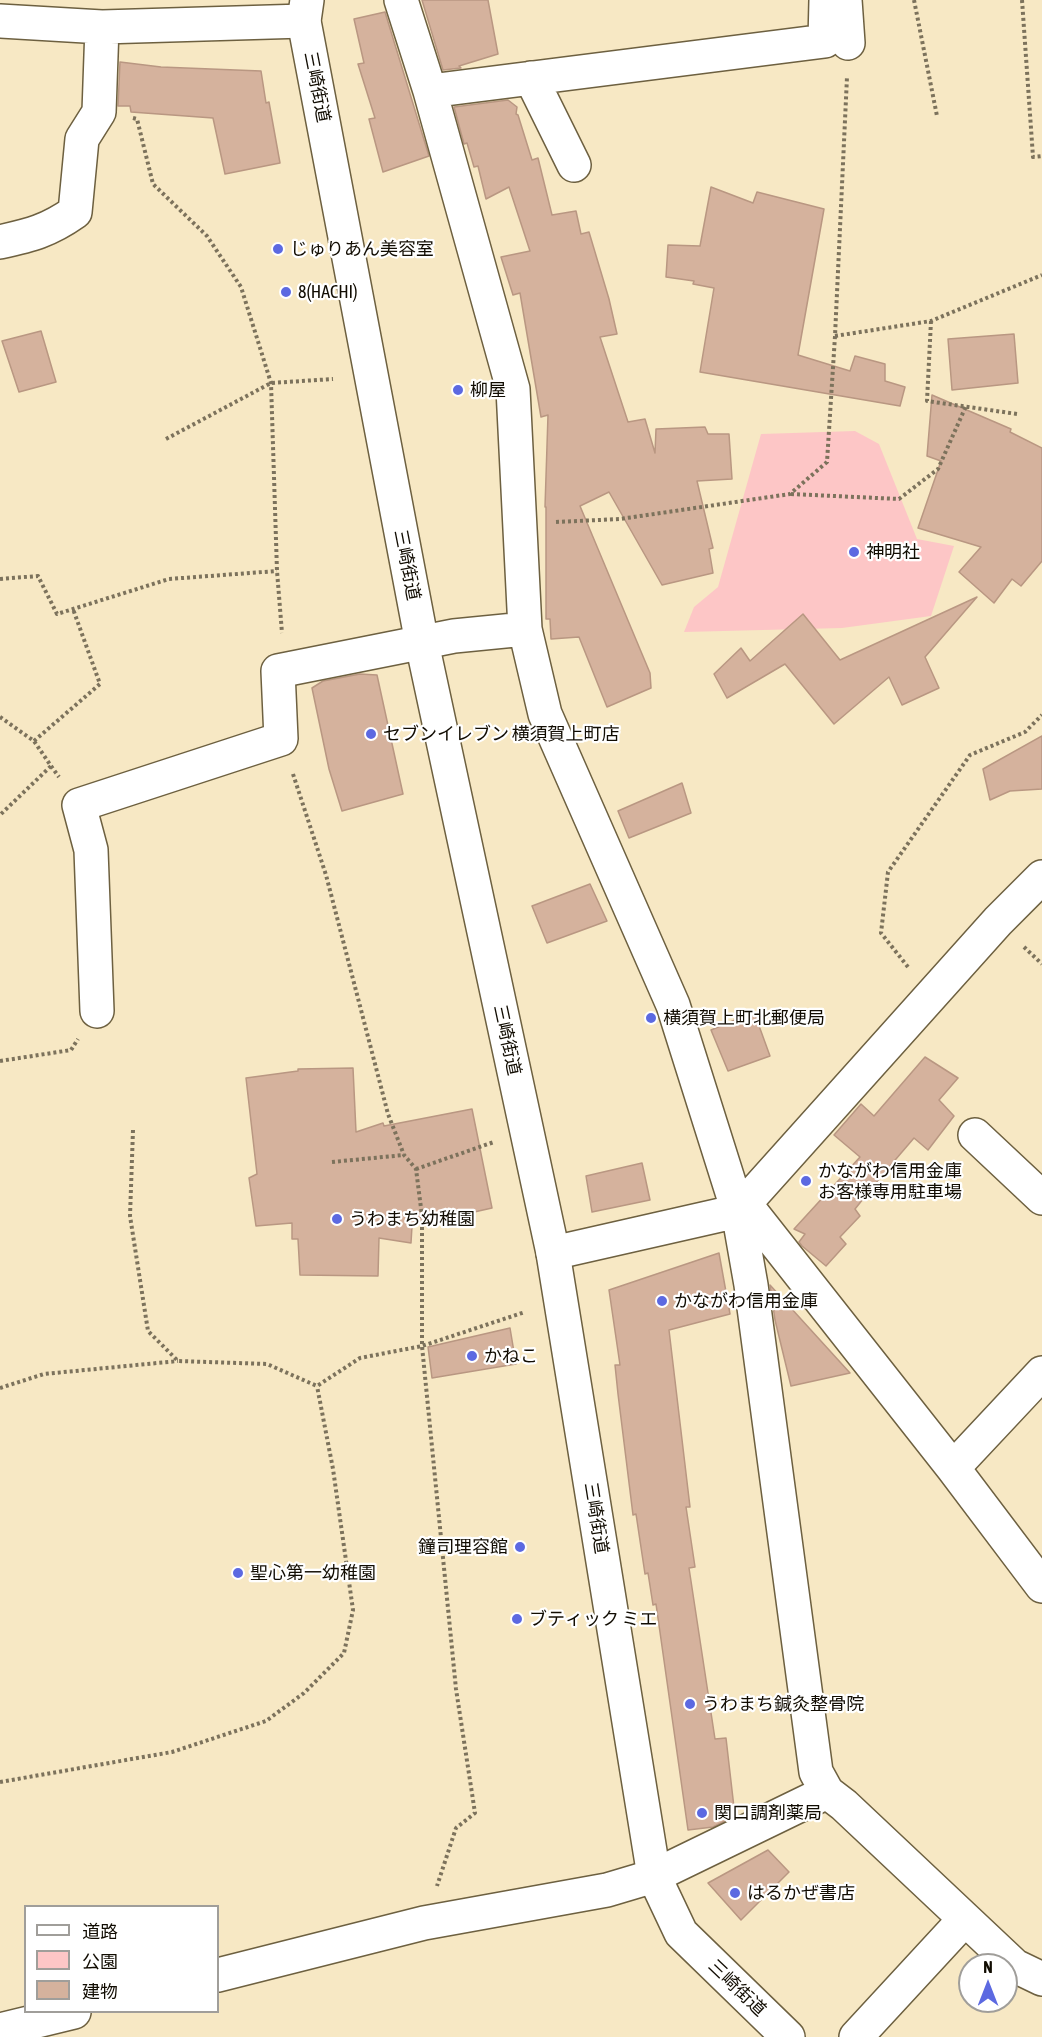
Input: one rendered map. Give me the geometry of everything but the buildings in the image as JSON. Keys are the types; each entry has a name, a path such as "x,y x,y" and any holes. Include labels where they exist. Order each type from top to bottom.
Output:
{"street":[{"path":"401,0 430,91 513,389 525,629 545,714 673,1005 742,1207 816,1772 827,1792 844,1804 964,1920 1015,1966 1042,1979"},
{"path":"826,0 836,42"},
{"path":"836,42 845,0"},
{"path":"0,21 102,27 306,11"},
{"name":"三崎街道","path":"306,11 422,643 553,1253 654,1876 681,1933 788,2037"},
{"path":"0,242 41,232 59,224 75,212 82,139 99,112 102,27"},
{"path":"430,91 836,42"},
{"path":"531,78 574,165"},
{"path":"97,1011 91,850 79,805 281,739 278,671 454,636 525,629"},
{"path":"553,1253 742,1207 998,921 1042,877"},
{"path":"975,1135 1042,1198"},
{"path":"742,1207 953,1468 1042,1586"},
{"path":"953,1468 1042,1373"},
{"path":"219,1975 424,1923 607,1890 654,1876 827,1792"},
{"path":"856,2037 964,1920"},
{"path":"19,2030 71,2013"}],"path":[{"path":"914,0 937,116"},
{"path":"1022,0 1033,157 1042,156"},
{"path":"790,494 827,462 835,336 836,42"},
{"path":"99,112 137,119 153,184 207,236 241,287 271,383 277,571 282,633 278,671"},
{"path":"835,336 931,321 1042,274"},
{"path":"931,321 927,401 1017,414"},
{"path":"166,439 271,383 333,379"},
{"path":"521,523 620,519 790,494 899,499 938,469 966,406"},
{"path":"0,579 38,576 57,614 169,579 277,571"},
{"path":"34,741 100,684 73,609"},
{"path":"930,996 881,933 888,872 970,755 1024,732 1042,715"},
{"path":"0,717 34,741 51,766 0,815"},
{"path":"281,739 326,875 388,1114 404,1155 416,1169 422,1216 422,1346 456,1689 475,1813 456,1828 424,1923"},
{"path":"0,1061 71,1050 97,1011"},
{"path":"133,1130 130,1216 148,1331 178,1361"},
{"path":"416,1169 527,1131"},
{"path":"332,1162 404,1155"},
{"path":"317,1386 360,1358 422,1346 521,1313 561,1304"},
{"path":"0,1388 44,1374 178,1361 267,1365 317,1386"},
{"path":"0,1782 172,1752 266,1721 304,1693 344,1653 352,1610 333,1470 317,1386"}],"green space":[{"name":"神明社","path":"855,431 879,444 917,539 954,546 931,616 842,628 684,632 694,607 718,587 761,434"}],"place":[{"name":"じゅりあん美容室","path":"278,249"},
{"name":"8(HACHI)","path":"286,292"},
{"name":"柳屋","path":"458,390"},
{"name":"神明社","path":"854,552"},
{"name":"セブンイレブン 横須賀上町店","path":"371,734"},
{"name":"横須賀上町北郵便局","path":"651,1018"},
{"name":"かながわ信用金庫 お客様専用駐車場","path":"806,1181"},
{"name":"うわまち幼稚園","path":"337,1219"},
{"name":"かながわ信用金庫","path":"662,1301"},
{"name":"かねこ","path":"472,1356"},
{"name":"鐘司理容館","path":"520,1547"},
{"name":"聖心第一幼稚園","path":"238,1573"},
{"name":"ブティック ミエ","path":"517,1619"},
{"name":"うわまち鍼灸整骨院","path":"690,1704"},
{"name":"関口調剤薬局","path":"702,1813"},
{"name":"はるかぜ書店","path":"735,1893"}]}
